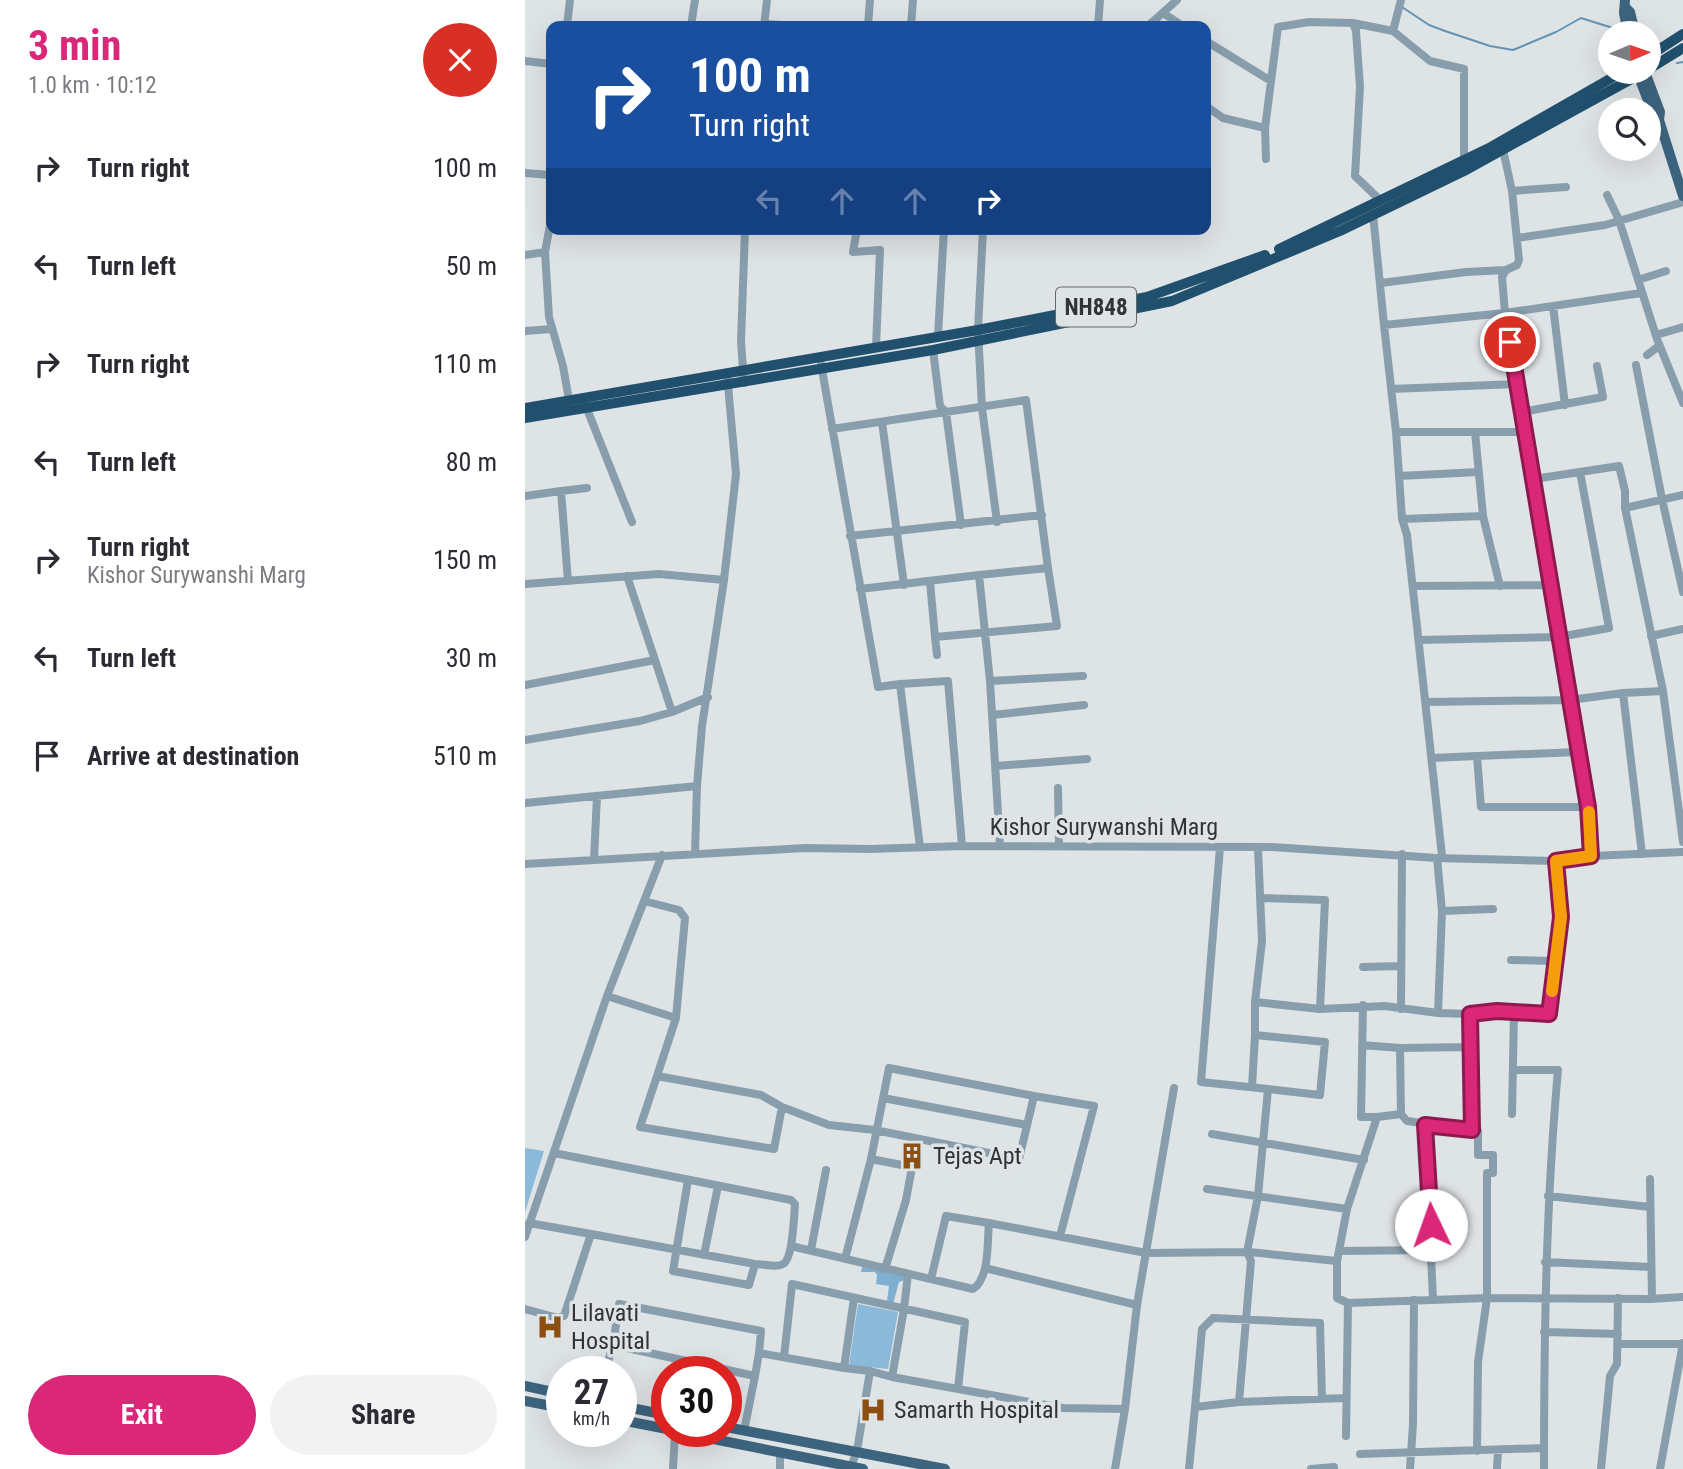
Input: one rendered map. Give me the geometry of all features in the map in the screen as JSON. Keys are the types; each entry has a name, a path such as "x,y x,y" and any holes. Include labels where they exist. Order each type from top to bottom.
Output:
{"highway":[{"path":"1661,48 1683,34"},
{"name":"NH848","path":"1661,61 1683,48"},
{"name":"NH848","path":"683,387 728,386 743,377 821,363 933,350 978,335 1164,293 1258,258 1464,160 1502,146 1603,84"},
{"name":"NH848","path":"821,363 876,347 938,336 978,335 1172,301 1373,214 1619,84"},
{"name":"NH848","path":"525,418 585,403 683,387 727,374 743,377"},
{"name":"NH848","path":"525,408 570,406"}],"main road":[{"path":"1625,21 1623,13 1626,4"},
{"path":"1626,4 1632,21"},
{"path":"1645,84 1683,196"},
{"path":"525,1385 546,1390"},
{"path":"525,1401 546,1405"},
{"path":"744,1431 945,1469"},
{"path":"742,1445 863,1469"}],"street":[{"path":"568,21 570,0"},
{"path":"692,21 695,0"},
{"path":"764,21 767,0"},
{"path":"868,21 870,0"},
{"path":"911,21 913,0"},
{"path":"1098,21 1100,0"},
{"path":"1154,21 1177,0"},
{"path":"1394,31 1400,3"},
{"path":"1163,13 1176,21"},
{"path":"1266,159 1265,128 1277,27 1309,22 1353,23 1394,31 1430,61 1464,69 1464,160"},
{"path":"1353,23 1356,31 1360,87 1355,176 1381,201"},
{"path":"1211,44 1271,81"},
{"path":"525,61 546,63"},
{"path":"1211,110 1223,118 1265,128"},
{"path":"1381,283 1466,272 1506,270 1518,263 1512,191 1502,146"},
{"path":"525,173 546,175"},
{"path":"1512,191 1566,187"},
{"path":"1607,195 1619,220 1659,346 1683,403"},
{"path":"1517,238 1619,220 1683,202"},
{"path":"1373,214 1396,432 1402,519 1407,534 1432,758 1442,911 1438,1013"},
{"path":"548,235 545,253 552,329 563,366 570,406"},
{"path":"743,377 741,341 745,235"},
{"path":"856,235 853,252 880,250 876,347"},
{"path":"938,336 944,235"},
{"path":"983,235 978,335 982,408 997,522"},
{"path":"525,256 545,253"},
{"path":"1506,270 1502,277 1505,313 1588,807 1591,856"},
{"path":"1637,280 1666,271"},
{"path":"1384,325 1505,313 1641,293"},
{"path":"1553,306 1565,405"},
{"path":"1656,335 1683,327"},
{"path":"525,331 552,329"},
{"path":"1647,355 1659,346"},
{"path":"933,350 940,405 946,412 961,525"},
{"path":"821,363 878,687 948,681 962,845"},
{"path":"1636,365 1683,592"},
{"path":"1522,412 1603,397 1597,366"},
{"path":"695,854 702,726 724,580 736,474 727,374"},
{"path":"1391,389 1517,384"},
{"path":"831,429 1026,400 1056,626 935,637"},
{"path":"585,403 632,522"},
{"path":"882,422 904,585"},
{"path":"1396,432 1525,432"},
{"path":"1475,432 1483,516 1500,586"},
{"path":"1534,479 1619,466 1625,491 1625,508 1663,691 1683,842"},
{"path":"1399,476 1479,472"},
{"path":"1419,640 1559,638 1609,628 1580,472"},
{"path":"525,496 587,488"},
{"path":"561,491 568,581"},
{"path":"1625,508 1683,495"},
{"path":"850,536 1042,515"},
{"path":"1402,519 1483,516"},
{"path":"860,589 1048,568"},
{"path":"525,584 659,573 724,580"},
{"path":"979,575 990,681 1000,846"},
{"path":"627,576 672,712"},
{"path":"930,582 937,655"},
{"path":"1413,586 1550,585"},
{"path":"1651,636 1683,629"},
{"path":"525,685 655,660"},
{"path":"990,681 1083,676"},
{"path":"900,684 920,846"},
{"path":"1426,702 1570,699 1663,691"},
{"path":"1622,693 1642,854"},
{"path":"525,740 640,721 672,712 708,697"},
{"path":"992,715 1084,705"},
{"path":"1432,758 1578,752"},
{"path":"1477,756 1481,807 1588,807"},
{"path":"996,766 1087,759"},
{"path":"525,803 697,786"},
{"path":"1058,788 1059,845"},
{"path":"594,860 597,796"},
{"name":"Kishor Surywanshi Marg","path":"525,864 805,848 871,849 962,845 1316,848 1440,857 1556,861 1591,856 1683,852"},
{"path":"1220,847 1201,1082 1320,1095 1325,1042 1255,1035"},
{"path":"1252,1087 1255,1002 1262,941 1258,848"},
{"path":"1401,1009 1402,854"},
{"path":"525,1237 607,996 662,855"},
{"path":"1255,1002 1320,1009 1363,1005 1438,1013 1549,1014 1561,917 1556,861"},
{"path":"1261,898 1325,900 1320,1009"},
{"path":"644,901 679,910 685,918 676,1018 640,1127 774,1149 782,1107"},
{"path":"1442,911 1493,909"},
{"path":"1511,960 1555,961"},
{"path":"1363,967 1401,966"},
{"path":"607,996 676,1018"},
{"path":"1363,1005 1361,1117 1401,1114"},
{"path":"1512,1114 1514,1012"},
{"path":"1470,1014 1472,1130"},
{"path":"1362,1045 1400,1048 1472,1047"},
{"path":"1400,1048 1401,1114 1407,1121 1478,1131 1478,1155 1493,1155 1493,1173 1487,1173 1487,1298 1478,1362 1477,1451"},
{"path":"845,1259 871,1158 888,1068 1094,1106 1060,1236"},
{"path":"1514,1070 1558,1070 1545,1262 1544,1469"},
{"path":"657,1076 761,1095 782,1107 829,1125 875,1130 1019,1159 1034,1096"},
{"path":"1115,1469 1137,1305 1174,1088"},
{"path":"1239,1402 1251,1261 1247,1252 1258,1196 1268,1089"},
{"path":"883,1098 1027,1125"},
{"path":"1377,1116 1346,1209 1338,1256 1337,1298 1348,1303 1487,1298 1683,1297"},
{"path":"1425,1125 1433,1299"},
{"path":"1212,1135 1364,1160"},
{"path":"529,1223 755,1264 785,1264 788,1259 794,1202 554,1153"},
{"path":"871,1158 912,1167 906,1200 885,1269"},
{"path":"811,1250 826,1170"},
{"path":"1650,1179 1652,1299"},
{"path":"688,1180 672,1268 675,1273 749,1285 755,1264"},
{"path":"705,1255 718,1186"},
{"path":"1207,1189 1346,1209"},
{"path":"1548,1196 1650,1207"},
{"path":"932,1279 946,1216 1146,1253 1247,1252 1338,1256 1432,1250"},
{"path":"791,1245 973,1289 980,1282 985,1268 989,1223"},
{"path":"525,1309 561,1318 591,1234"},
{"path":"1545,1262 1651,1267"},
{"path":"985,1268 1137,1305"},
{"path":"891,1377 908,1274"},
{"path":"784,1357 792,1284 965,1322 958,1389"},
{"path":"844,1368 853,1297"},
{"path":"1601,1469 1610,1376 1617,1364 1618,1298"},
{"path":"1410,1469 1414,1300"},
{"path":"1346,1436 1348,1303"},
{"path":"610,1356 619,1304 761,1331 744,1431"},
{"path":"1189,1469 1202,1329 1213,1318 1320,1323 1322,1399"},
{"path":"1544,1332 1618,1334"},
{"path":"1618,1344 1683,1343 1660,1469"},
{"path":"613,1345 755,1376"},
{"path":"759,1353 1063,1408 1125,1409"},
{"path":"850,1468 857,1451 870,1371"},
{"path":"1195,1407 1239,1402 1346,1398"},
{"path":"673,1469 675,1447"},
{"path":"1360,1454 1544,1448"},
{"path":"1497,1469 1498,1450"},
{"path":"779,1469 780,1452"},
{"path":"1311,1469 1334,1469"}],"shaded area":[{"path":"525,1148 544,1151 525,1212"},
{"path":"862,1267 906,1275 905,1280 899,1282 893,1304 887,1301 889,1286 876,1284 875,1272 861,1272"},
{"path":"858,1304 898,1312 888,1369 849,1365"}],"waterway":[{"path":"1402,7 1429,25 1490,46 1513,50 1581,18 1598,23"},
{"path":"1677,63 1683,62"}],"slow traffic":[{"path":"1552,991 1561,917 1556,861 1591,856 1589,812"}],"place":[{"name":"Tejas Apt","path":"912,1156"},
{"name":"Lilavati Hospital","path":"550,1327"},
{"name":"Samarth Hospital","path":"873,1410"}],"route":[{"path":"1431,1225 1425,1125 1472,1130 1470,1014 1497,1011 1549,1014 1561,917 1556,861 1591,856 1588,807 1510,342"}]}
